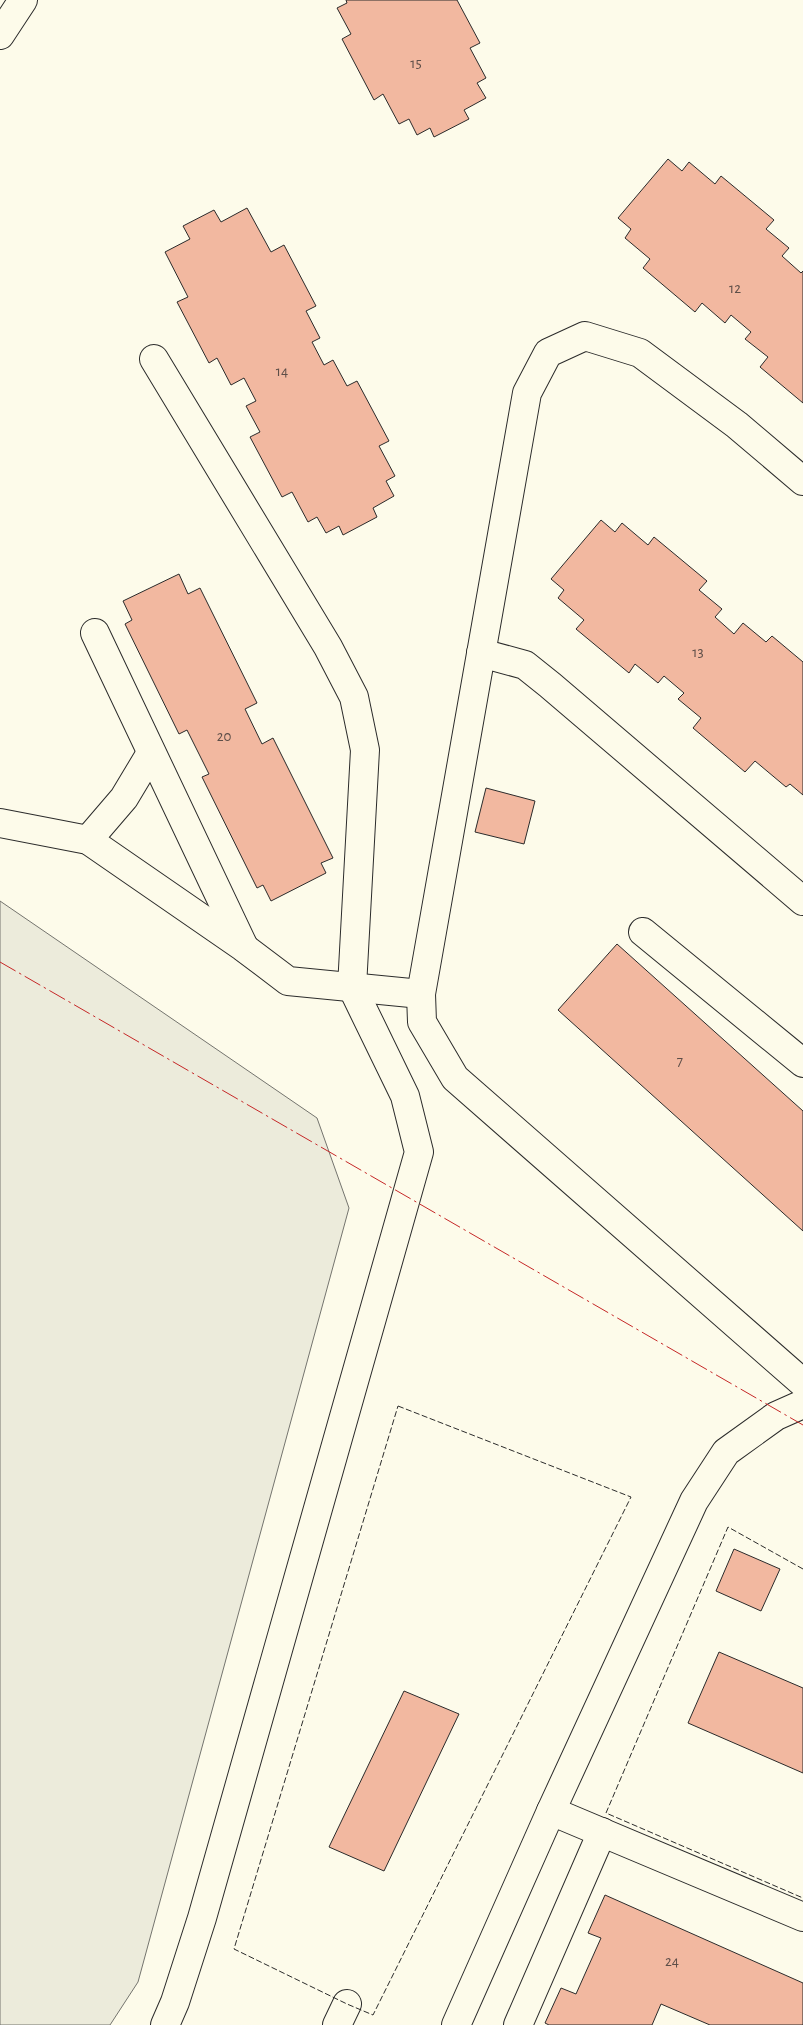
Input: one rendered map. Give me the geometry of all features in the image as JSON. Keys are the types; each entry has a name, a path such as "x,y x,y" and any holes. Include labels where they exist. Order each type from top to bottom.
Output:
{"street":[{"path":"0,35 23,0"},
{"path":"803,481 737,425 640,353 585,336 548,353 527,392 421,994 422,1022 455,1078 803,1383"},
{"path":"154,359 328,647 354,697 365,750 352,987 404,1096 419,1152 202,1918 175,2002 165,2025"},
{"path":"94,634 243,947"},
{"path":"481,653 525,665 803,901"},
{"path":"88,840 124,798 151,752"},
{"path":"0,824 88,840 243,947 288,981 421,994"},
{"path":"643,932 803,1063"},
{"path":"456,2025 551,1811 694,1501 726,1452 776,1416 803,1404"},
{"path":"551,1811 803,1917"},
{"path":"518,2025 602,1832"}],"shaded area":[{"path":"0,901 317,1118 349,1208 138,1982 110,2025 0,2025"}],"building":[{"path":"346,0 457,0 480,43 470,48 486,78 477,83 486,98 464,110 469,119 434,137 430,128 417,135 409,119 399,124 383,94 374,100 342,39 351,34 337,8 347,3"},
{"path":"668,159 682,171 689,162 715,184 721,176 774,220 766,229 789,248 782,256 801,273 803,271 803,403 760,367 768,357 745,339 751,332 731,315 725,323 702,303 695,312 643,268 650,259 625,238 631,229 618,218"},
{"path":"247,208 271,252 284,245 316,306 306,311 320,338 312,342 324,365 333,360 347,386 357,381 389,441 379,446 395,476 386,481 394,496 373,508 377,517 343,535 339,526 326,533 317,517 308,522 292,492 282,497 250,437 260,432 246,406 256,401 244,378 231,385 217,358 209,363 177,302 188,297 165,252 190,239 183,226 214,210 221,222"},
{"path":"601,520 615,532 622,523 648,545 654,537 707,581 699,590 722,609 715,617 734,634 743,623 766,642 772,636 803,662 803,795 790,784 786,787 755,761 745,772 693,728 701,718 678,699 684,693 664,676 658,683 635,664 629,673 576,629 584,620 558,598 564,590 551,579"},
{"path":"179,574 188,594 200,588 257,703 245,709 262,744 273,738 333,858 321,863 326,873 271,901 263,885 257,888 202,777 209,774 187,730 179,734 125,624 132,620 123,601"},
{"path":"486,788 535,801 524,844 475,832"},
{"path":"617,944 803,1111 803,1231 558,1010"},
{"path":"734,1549 780,1569 761,1611 716,1591"},
{"path":"719,1652 803,1688 803,1773 688,1723"},
{"path":"404,1691 459,1714 384,1871 329,1847"},
{"path":"605,1895 803,1983 803,2025 710,2025 661,2004 652,2025 549,2025 545,2023 561,1988 576,1994 601,1938 588,1933"}],"fence":[{"path":"398,1406 631,1497 373,2015 234,1949 398,1406"},
{"path":"803,1569 728,1527 606,1813 803,1898"}],"power":[{"path":"0,962 803,1425"}]}
